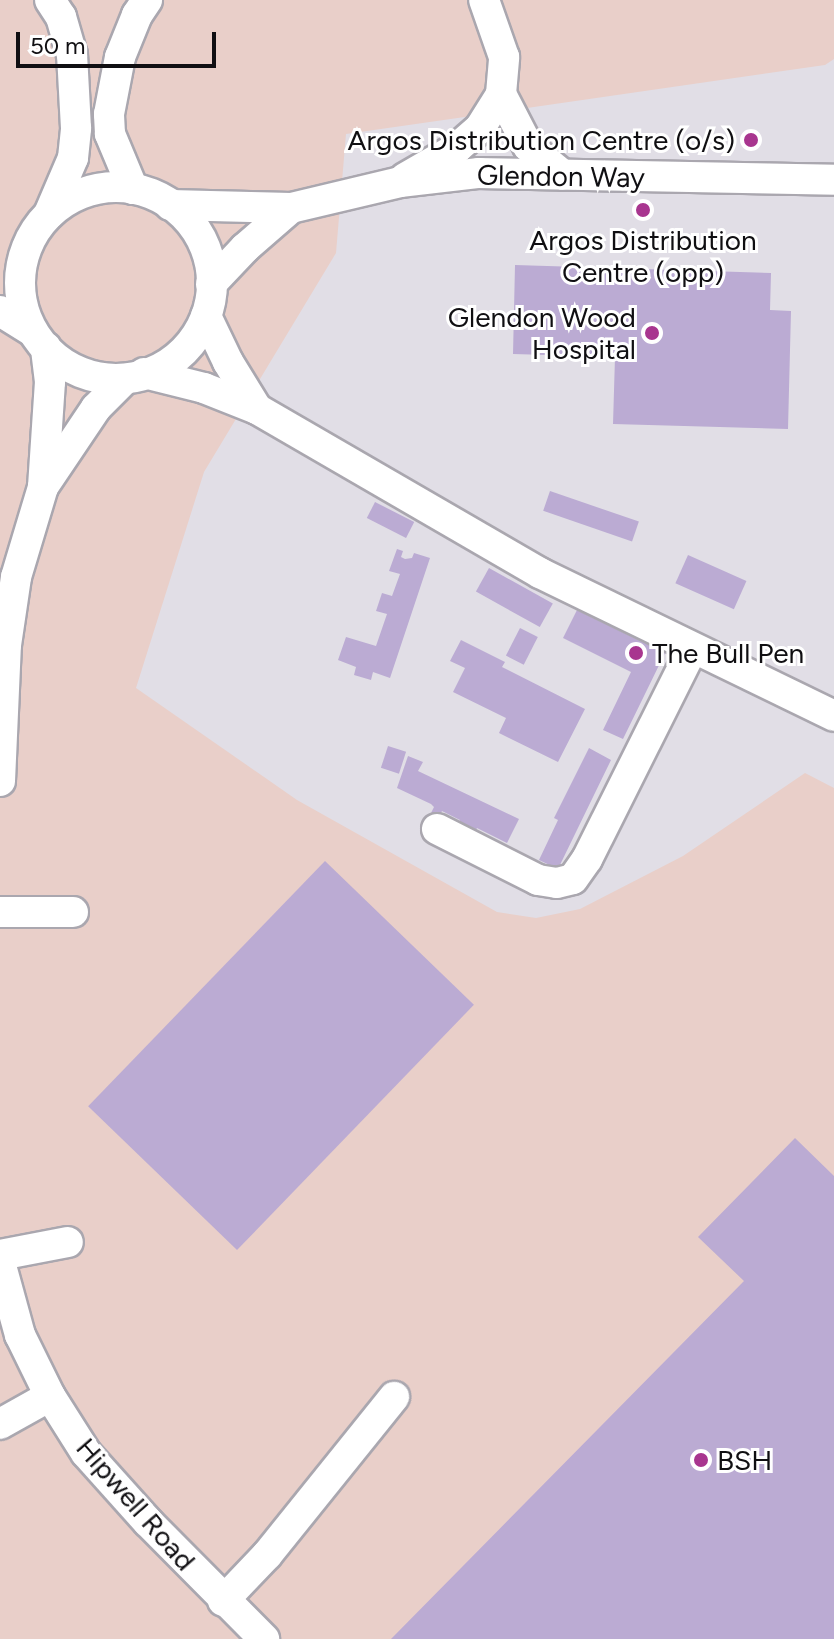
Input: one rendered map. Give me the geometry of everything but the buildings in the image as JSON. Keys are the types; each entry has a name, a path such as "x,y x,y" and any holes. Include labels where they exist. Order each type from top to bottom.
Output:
{"street":[{"path":"0,781 6,645 16,577 43,487 50,382 38,338 19,289 23,255 73,158 76,128 72,55 61,17 50,0"},
{"path":"133,189 110,134 109,114 120,57 137,15 147,0"},
{"path":"400,182 457,148 480,128 501,94 504,57 484,0"},
{"path":"501,94 528,146 563,175"},
{"name":"Glendon Way","path":"170,205 291,208 400,182 479,173 834,180"},
{"path":"0,242 42,221 77,195 111,187 133,189 170,205 191,223 209,260 211,284 206,316 194,341 172,362 135,376 96,408 43,487"},
{"name":"Glendon Way","path":"211,284 245,248 291,208"},
{"path":"0,311 38,338 56,359 85,375 135,376 204,388 257,409 540,573 834,716"},
{"path":"206,316 228,362 257,409"},
{"path":"437,829 538,880 557,883 573,879 587,859 692,649"},
{"path":"0,912 73,912"},
{"path":"0,1255 68,1242"},
{"name":"Hipwell Road","path":"0,1262 20,1335 50,1396 86,1453 223,1601 264,1639"},
{"path":"0,1424 50,1396"},
{"path":"223,1601 267,1555 394,1397"}],"shaded area":[{"path":"0,0 834,0 834,59 825,65 346,134 336,253 204,472 136,688 297,800 497,912 536,918 580,909 683,856 805,773 834,788 834,1639 0,1639"}],"place":[{"name":"Argos Distribution Centre (o/s)","path":"751,140"},
{"name":"Argos Distribution Centre (opp)","path":"643,210"},
{"name":"Glendon Wood Hospital","path":"652,333"},
{"name":"The Bull Pen","path":"636,653"},
{"name":"BSH","path":"701,1460"}]}
